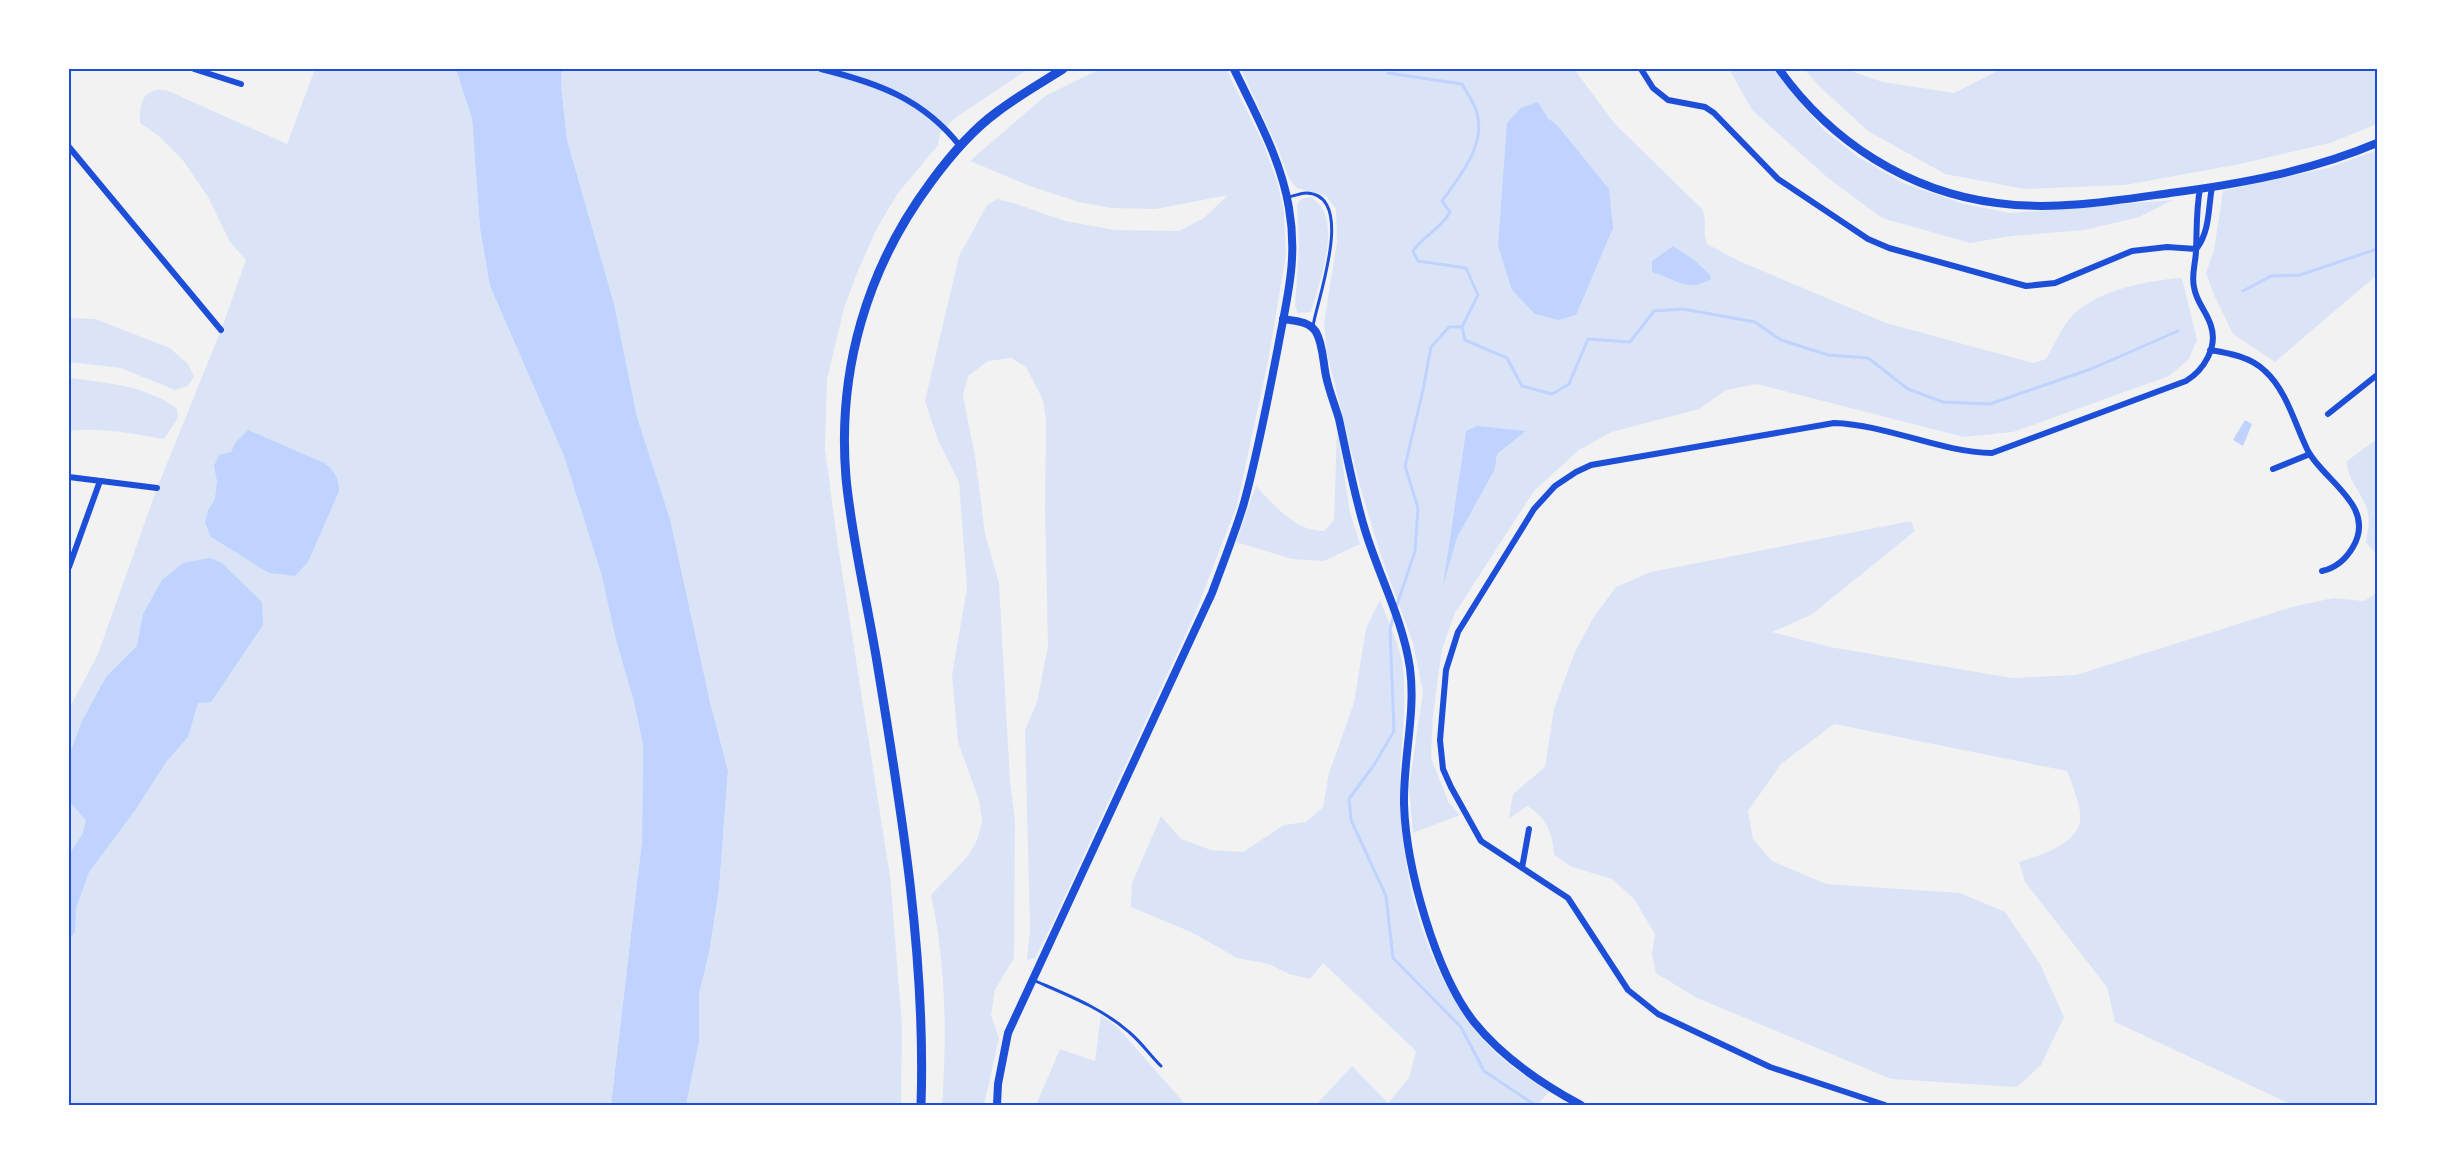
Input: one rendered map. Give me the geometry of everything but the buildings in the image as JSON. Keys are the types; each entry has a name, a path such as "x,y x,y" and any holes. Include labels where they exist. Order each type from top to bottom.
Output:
{"main road":[{"path":"921,1105 923,1054 917,946 877,661 846,479 845,431 850,365 861,318 874,280 904,221 960,146 996,112 1063,69"},
{"path":"997,1105 998,1084 1008,1033 1212,593 1244,503 1269,395 1293,269 1291,224 1287,197 1271,148 1234,69"},
{"path":"1779,69 1821,118 1855,147 1917,182 1957,196 1999,204 2066,205 2200,189 2292,171 2377,144"}],"street":[{"path":"194,69 241,84"},
{"path":"821,69 872,83 913,102 941,123 960,146"},
{"path":"1641,69 1653,88 1668,100 1705,107 1714,113 1778,179 1868,239 1888,248 2026,286 2055,283 2132,251 2167,247 2196,249"},
{"path":"69,147 221,330"},
{"path":"2196,249 2203,240 2207,226 2212,187"},
{"path":"1885,1105 1770,1067 1658,1014 1628,990 1568,897 1481,841 1443,769 1440,740 1444,683 1458,632 1534,509 1556,486 1591,465 1834,423 1867,425 1958,449 1992,453 2186,381 2196,375 2203,366 2213,336 2211,325 2197,299 2193,286 2200,189"},
{"path":"1283,319 1306,323 1313,328 1318,337 1365,529 1399,625 1410,666 1411,696 1404,773 1404,807 1418,888 1438,951 1451,984 1476,1024 1513,1060 1539,1080 1581,1105"},
{"path":"2210,350 2234,354 2255,363 2264,370 2282,396 2310,454 2349,498 2358,520 2356,542 2350,552 2334,567 2322,572"},
{"path":"2328,414 2377,375"},
{"path":"2273,469 2310,454"},
{"path":"69,477 157,488"},
{"path":"69,567 100,481"},
{"path":"1522,868 1529,829"}],"lane":[{"path":"1287,197 1306,193 1316,196 1329,206 1333,219 1329,260 1313,328"},
{"path":"1032,980 1086,1004 1119,1024 1130,1032 1161,1066"}],"shaded area":[{"path":"315,69 456,69 472,119 480,228 490,286 564,456 601,573 643,745 642,841 611,1105 69,1105 69,709 98,654 157,488 221,330 246,260 230,242 208,197 182,159 160,137 140,123 140,109 147,94 152,91 166,90 287,144"},
{"path":"562,69 1028,69 955,118 940,134 938,145 898,193 877,228 857,273 844,308 827,379 825,449 890,876 902,1025 901,1105 686,1105 699,1042 699,994 709,953 719,889 728,771 710,702 670,519 637,417 614,304 567,140 561,85"},
{"path":"1100,69 1226,69 1263,143 1277,181 1284,212 1286,255 1268,361 1237,505 1195,614 1053,922 1035,958 1027,960 1030,928 1025,730 1037,702 1048,646 1045,511 1046,420 1043,400 1026,367 1011,358 988,361 968,376 963,396 975,456 985,534 999,583 1010,781 1015,821 1014,958 995,990 991,1015 999,1038 984,1105 942,1105 944,1000 940,947 931,895 968,856 977,840 982,822 979,800 958,742 952,675 967,588 959,482 938,440 925,401 959,256 987,205 997,199 1065,221 1115,230 1179,231 1204,218 1228,195 1156,209 1111,208 1079,202 1030,186 970,161 1045,96"},
{"path":"1241,69 1574,69 1615,124 1702,209 1707,244 1739,261 1886,323 2033,363 2046,359 2067,322 2087,304 2126,287 2182,278 2197,340 2189,359 2169,376 2013,432 1964,437 1757,384 1726,390 1699,409 1612,432 1579,450 1534,491 1455,613 1442,649 1433,715 1431,758 1449,803 1460,815 1413,833 1409,787 1423,692 1413,643 1381,556 1360,486 1327,353 1324,323 1337,242 1336,209 1326,196 1297,188 1289,179 1279,151","holes":["1538,102 1548,118 1558,126 1609,189 1507,123","1673,246 1693,259 1662,275 1652,272 1652,261","1466,431 1525,432 1497,454 1495,469 1457,538 1445,579"]},
{"path":"1729,69 1774,69 1825,131 1858,157 1903,183 1964,204 2010,213 2173,200 2139,217 2085,230 2011,236 1970,243 1882,218 1828,178 1752,110"},
{"path":"1804,69 1845,69 1883,82 1954,93 2001,69 2377,69 2377,124 2330,143 2240,164 2125,185 2025,189 1945,174 1868,131"},
{"path":"2377,150 2377,275 2275,362 2233,334 2206,273 2214,250 2223,191 2328,168"},
{"path":"1310,197 1320,206 1326,218 1327,250 1311,312 1298,313 1295,306 1299,248 1297,205 1301,199"},
{"path":"69,318 95,319 170,348 188,364 194,376 188,386 175,390 121,368 69,362"},
{"path":"69,379 140,390 177,409 178,418 164,439 105,430 69,431"},
{"path":"1337,430 1350,512 1360,544 1324,561 1292,559 1236,542 1256,486 1286,516 1304,527 1324,531 1334,520"},
{"path":"2377,439 2377,562 2375,552 2366,543 2368,514 2350,476 2347,461"},
{"path":"1911,521 1915,531 1811,615 1772,632 1830,647 2012,678 2076,675 2292,607 2333,598 2364,601 2377,593 2377,1105 2292,1105 2115,1022 2107,987 2025,882 2019,862 2059,846 2076,832 2080,823 2080,812 2067,771 1834,724 1781,764 1748,811 1753,839 1772,861 1826,884 1960,893 2005,912 2040,964 2064,1017 2041,1065 2017,1087 1891,1079 1695,997 1656,973 1652,955 1655,934 1634,899 1612,879 1572,867 1554,855 1547,826 1534,810 1527,806 1509,819 1513,794 1545,767 1554,709 1574,654 1593,618 1616,587 1651,572"},
{"path":"1380,600 1402,660 1404,699 1400,777 1401,825 1411,890 1420,922 1445,984 1462,1012 1489,1046 1505,1061 1549,1092 1537,1105 1316,1105 1352,1066 1388,1103 1409,1078 1416,1051 1323,963 1310,979 1289,974 1269,964 1237,958 1191,932 1131,907 1132,883 1161,816 1181,839 1211,850 1243,852 1284,825 1306,822 1323,807 1329,773 1354,703 1366,628"},
{"path":"1101,1015 1119,1029 1186,1105 1036,1105 1060,1049 1095,1061"}],"water":[{"path":"456,69 562,69 561,85 567,140 614,304 637,417 670,519 710,702 728,771 719,889 709,953 699,994 699,1042 686,1105 611,1105 642,841 643,745 601,573 564,456 490,286 480,228 472,119"},
{"path":"1538,102 1548,118 1558,126 1609,189 1613,228 1576,315 1558,320 1535,314 1512,290 1498,246 1507,123 1521,108"},
{"path":"1673,246 1693,259 1710,275 1711,279 1703,283 1688,285 1652,272 1652,261"},
{"path":"2245,420 2252,424 2243,446 2233,440"},
{"path":"1477,426 1526,431 1497,454 1495,469 1457,538 1443,586 1466,431"},
{"path":"248,430 324,463 334,472 338,482 339,491 308,562 295,576 269,573 211,537 205,523 208,510 215,499 217,481 214,466 219,455 231,452 236,442"},
{"path":"210,558 222,563 262,602 263,625 211,702 198,703 188,737 166,762 136,809 89,872 76,908 75,932 69,939 69,855 83,833 86,820 69,801 69,756 82,721 106,677 137,646 143,614 162,580 183,563"}],"waterway":[{"path":"1388,73 1462,84 1475,107 1479,122 1478,135 1470,158 1442,201 1450,212 1447,218 1413,251 1418,261 1466,268 1478,295 1462,327 1449,327 1431,347 1405,466 1418,508 1415,551 1396,608"},
{"path":"2243,291 2271,276 2300,275 2377,249"},
{"path":"1462,327 1465,340 1507,358 1522,386 1552,394 1569,384 1588,339 1630,342 1654,311 1683,309 1755,322 1781,340 1828,355 1868,358 1908,389 1943,402 1990,404 2091,369 2178,331"},
{"path":"1394,615 1390,629 1394,731 1374,765 1349,799 1351,820 1386,896 1393,958 1461,1027 1484,1071 1535,1105"}]}
